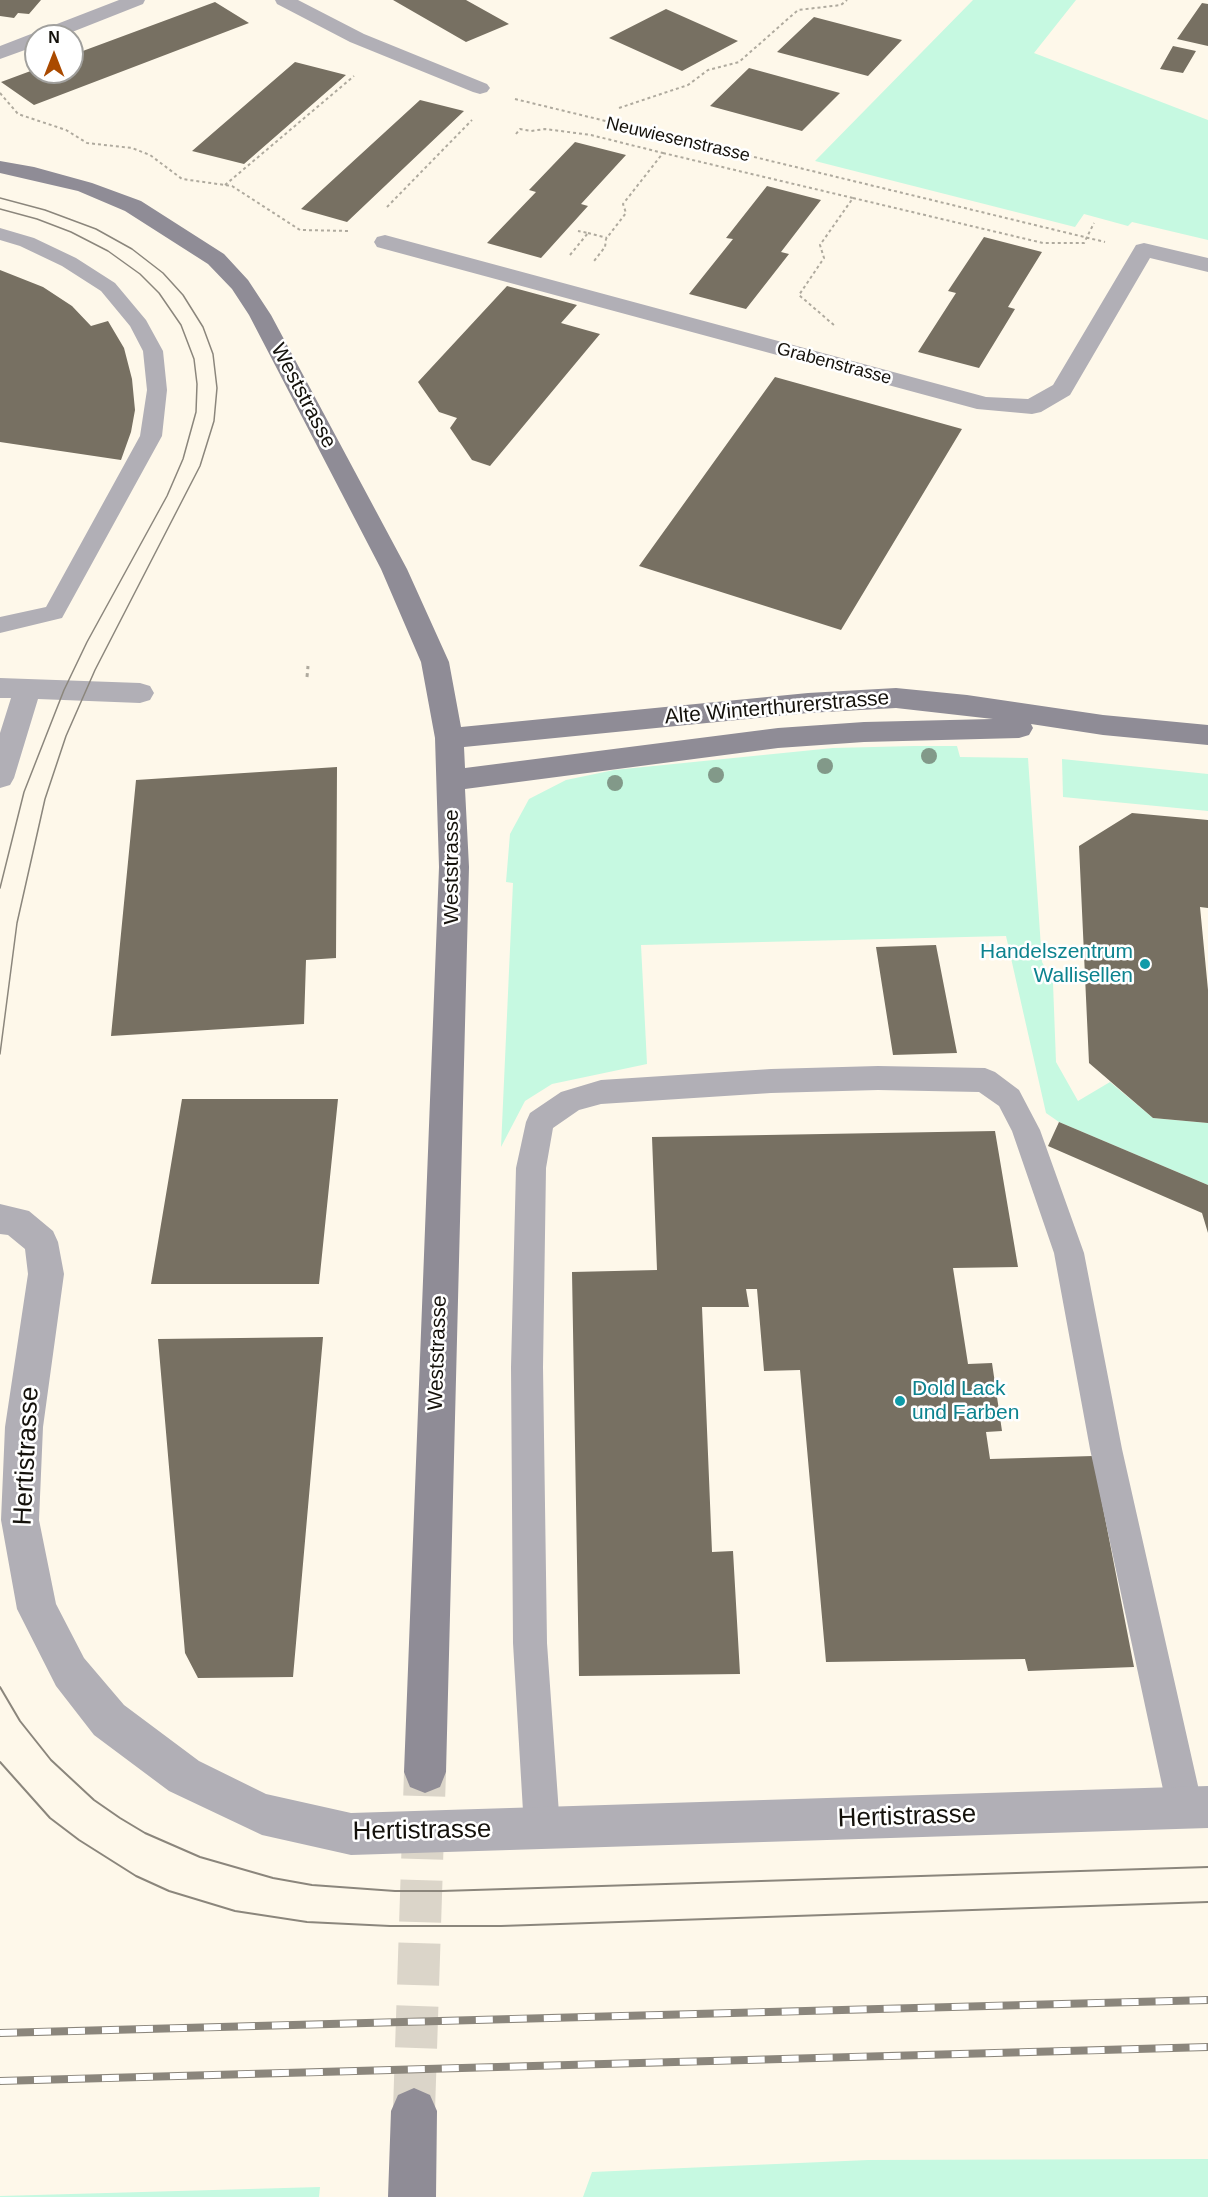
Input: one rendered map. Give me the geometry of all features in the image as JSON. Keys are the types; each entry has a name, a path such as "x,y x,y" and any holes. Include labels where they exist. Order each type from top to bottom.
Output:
{"main road":[{"name":"Weststrasse","path":"0,166 85,187 133,206 216,259 240,285 260,315 413,611 435,662 449,738 454,867 424,1772"},
{"name":"Alte Winterthurerstrasse","path":"449,738 808,703 896,698 967,705 1103,725 1208,735"},
{"name":"Alte Winterthurerstrasse","path":"451,780 778,738 864,732 1103,725"},
{"path":"412,2197 414,2111"}],"street":[{"path":"75,24 136,0"},
{"path":"284,0 357,38 480,88"},
{"path":"0,53 24,44"},
{"name":"Grabenstrasse","path":"386,242 985,404 1032,407 1062,390 1144,250 1208,265"},
{"path":"0,688 140,693"},
{"path":"0,778 28,688"},
{"name":"Hertistrasse","path":"0,1218 17,1221 41,1242 46,1274 24,1427 20,1520 37,1609 70,1672 110,1720 184,1776 262,1814 351,1834 1197,1808"}],"lane":[{"path":"0,234 27,242 69,262 108,287 139,324 153,351 157,390 150,436 54,614 0,625"},
{"path":"542,1828 531,1642 526,1367 531,1168 540,1122 571,1100 601,1092 771,1081 878,1078 985,1080 1009,1098 1026,1130 1069,1253 1106,1449 1197,1808"}],"path":[{"path":"619,108 688,85 708,70 739,62 798,10 841,5 847,0"},
{"path":"225,185 359,73"},
{"name":"Neuwiesenstrasse","path":"480,88 570,114 1086,238"},
{"path":"0,93 18,114 66,130 87,143 132,148 150,155 182,179 232,186 300,230 357,231"},
{"path":"387,207 478,114 486,112 507,97"},
{"path":"516,134 520,129 531,131 546,129 591,135 1043,243 1084,243 1094,223"},
{"path":"591,265 605,247 607,238 626,213 622,204 663,153"},
{"path":"831,333 836,325 799,295 824,258 820,245 853,198"},
{"path":"578,231 607,238"},
{"path":"568,258 588,233"},
{"path":"307,677 308,666"}],"green space":[{"path":"973,0 1076,0 1034,53 1208,120 1208,240 1132,222 1128,226 1084,214 1075,227 815,161"},
{"path":"957,746 960,757 1028,758 1042,962 1053,983 1056,1062 1078,1101 1110,1082 1153,1118 1208,1123 1208,1185 1059,1122 1046,1113 1006,936 641,945 647,1064 552,1084 525,1101 501,1147 513,883 506,882 510,834 529,799 566,780 614,770 833,748"},
{"path":"1062,759 1208,774 1208,811 1063,797"},
{"path":"1208,2159 1208,2197 583,2197 592,2172 868,2160"},
{"path":"320,2187 319,2197 0,2197 0,2196"}],"building":[{"path":"0,0 41,0 29,14 18,13 14,18 0,16"},
{"path":"393,0 466,0 509,24 466,42"},
{"path":"215,2 249,23 34,105 1,82 24,73 24,84 84,84 84,51"},
{"path":"1202,3 1208,4 1208,46 1177,39"},
{"path":"666,9 738,41 682,71 609,38"},
{"path":"814,17 902,40 868,76 777,52"},
{"path":"1173,46 1196,51 1183,73 1160,69"},
{"path":"295,62 346,75 244,164 192,151"},
{"path":"749,68 840,93 802,131 710,106"},
{"path":"420,100 464,111 347,222 301,209"},
{"path":"575,142 626,155 581,204 588,206 541,258 487,243 536,192 529,190"},
{"path":"767,186 821,200 781,252 789,254 746,309 689,294 733,239 726,238"},
{"path":"984,237 1042,252 1008,307 1015,309 979,368 918,352 956,293 948,291"},
{"path":"0,270 43,287 72,306 91,326 108,321 124,348 132,379 135,410 131,432 121,460 0,442"},
{"path":"507,286 577,305 561,323 600,334 490,466 472,460 450,428 457,418 439,412 418,382"},
{"path":"775,377 962,429 841,630 639,566"},
{"path":"337,767 336,958 306,960 304,1024 111,1036 136,780"},
{"name":"Handelszentrum Wallisellen","path":"1132,813 1208,820 1208,908 1200,907 1208,990 1208,1123 1153,1118 1089,1063 1079,846"},
{"path":"936,945 957,1053 893,1055 876,947"},
{"path":"182,1099 338,1099 319,1284 151,1284"},
{"path":"1059,1122 1208,1185 1208,1233 1202,1213 1048,1146"},
{"name":"Dold Lack und Farben","path":"995,1131 1018,1267 953,1268 968,1364 992,1363 1002,1431 986,1432 990,1459 1093,1456 1134,1667 1028,1671 1025,1659 826,1662 800,1370 764,1371 757,1289 746,1289 749,1307 702,1307 712,1552 733,1551 740,1674 579,1676 572,1272 657,1270 652,1137"},
{"path":"323,1337 293,1677 198,1678 185,1653 158,1339"}],"tunnel":[{"path":"414,2111 425,1772"}],"tram line":[{"path":"0,198 45,210 96,229 132,249 163,273 183,295 203,327 213,354 217,388 214,421 200,466 95,670 66,736 45,799 17,923 0,1054"},
{"path":"0,209 37,219 71,232 108,251 140,274 159,293 181,325 194,359 197,384 196,412 183,459 167,496 87,642 64,690 24,792 0,888"},
{"path":"0,1687 20,1721 51,1760 94,1800 120,1818 145,1833 200,1857 273,1878 312,1885 395,1891 442,1891 1208,1867"},
{"path":"0,1762 50,1818 79,1840 136,1876 169,1891 235,1911 307,1922 390,1926 501,1926 1208,1902"}],"railway":[{"path":"0,2033 1208,2000"},
{"path":"0,2081 1208,2047"}],"place":[{"name":"Handelszentrum Wallisellen","path":"1145,964"},
{"name":"Dold Lack und Farben","path":"900,1401"}]}
